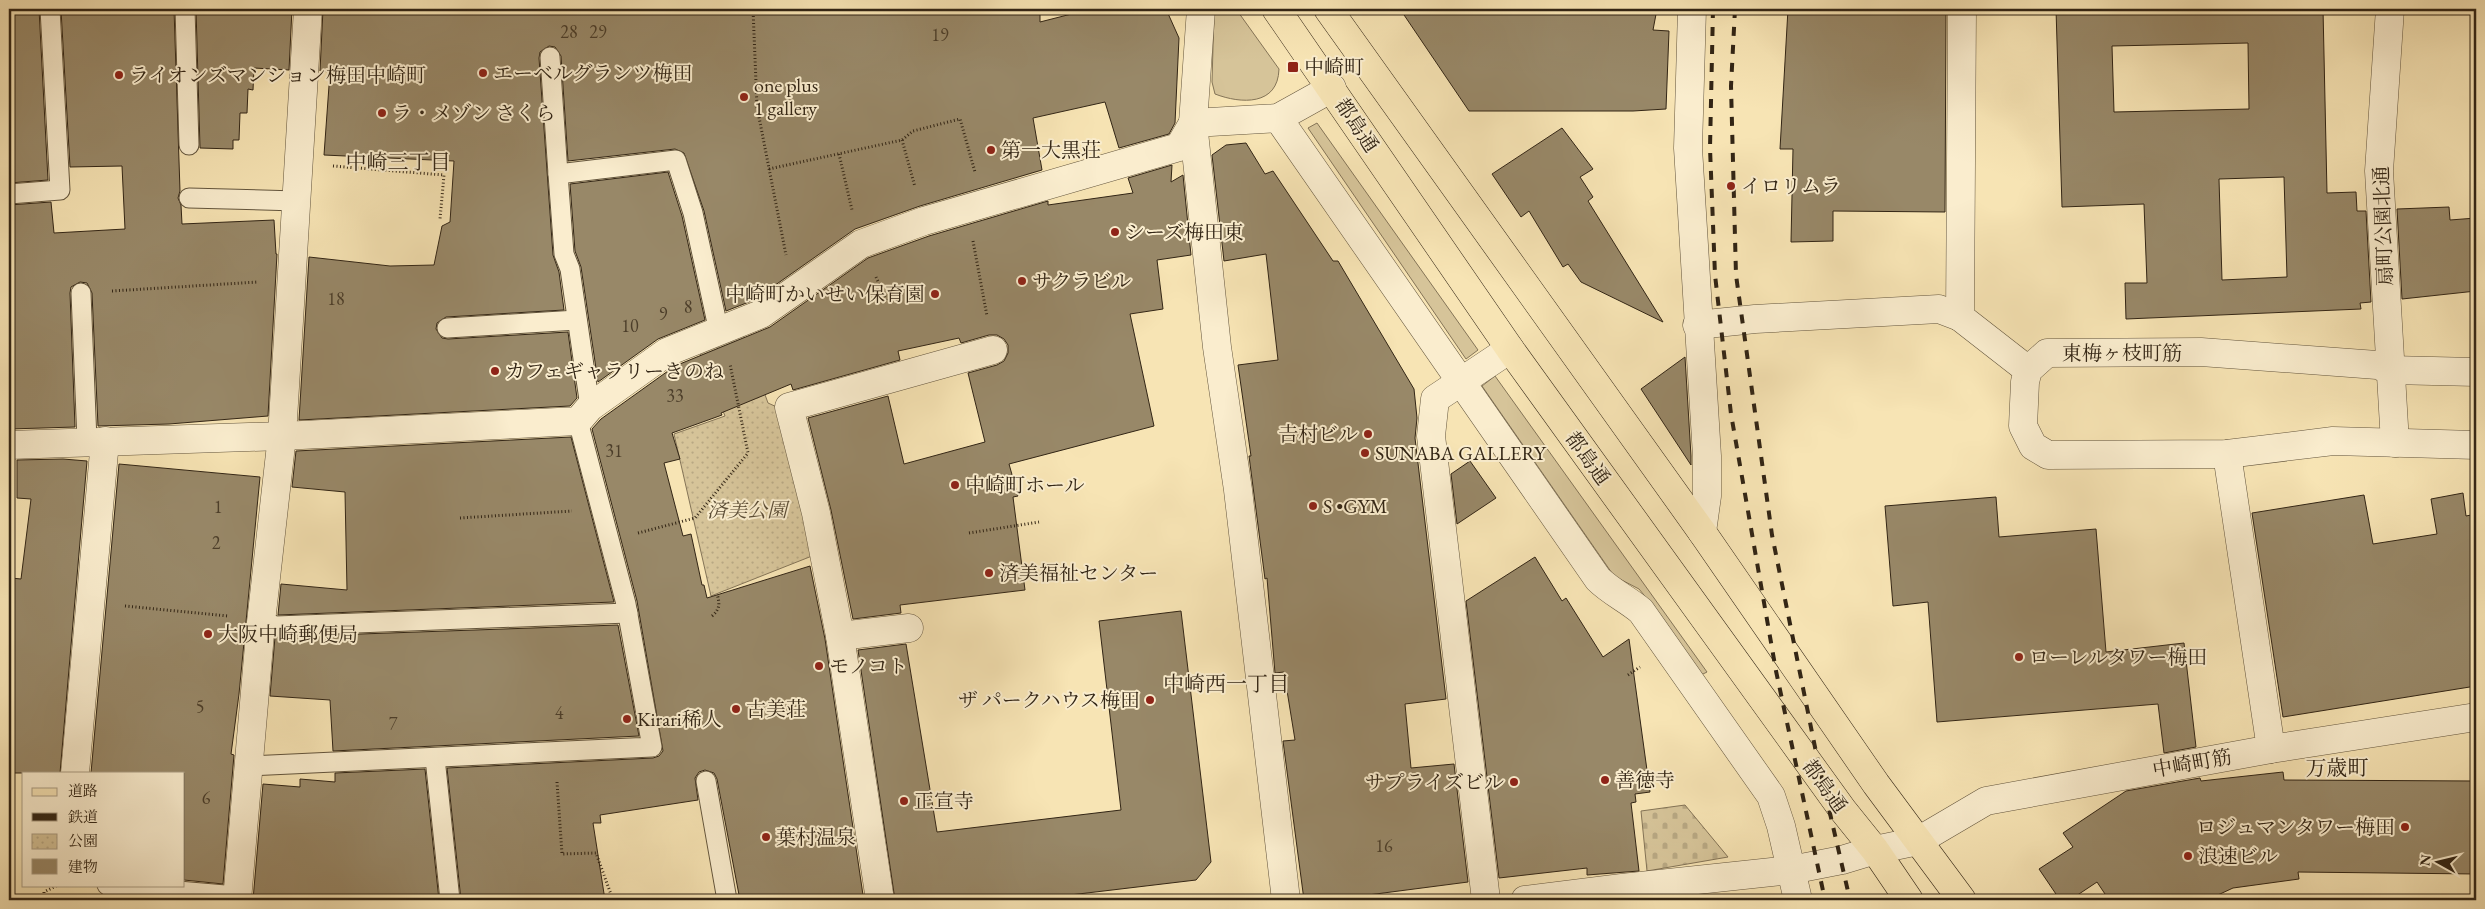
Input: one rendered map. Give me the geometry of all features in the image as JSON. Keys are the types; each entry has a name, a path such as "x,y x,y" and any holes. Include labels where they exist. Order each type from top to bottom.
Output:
{"main road":[{"name":"都島通","path":"1276,9 1510,349 1842,810 1875,850 1910,900"},
{"path":"1328,9 1702,532 1918,841 1963,899"}],"street":[{"path":"237,898 261,622 282,436 308,9"},
{"path":"1201,9 1193,123 1217,347 1238,490 1286,900"},
{"path":"1692,9 1688,148 1697,325 1707,456 1707,496 1702,532"},
{"path":"1960,318 1962,9"},
{"name":"扇町公園北通","path":"2390,9 2379,171 2395,443"},
{"path":"1193,123 1278,118 1332,88"},
{"path":"1278,118 1460,383 1598,579 1609,590 1641,611 1771,796 1781,826 1798,900"},
{"path":"9,445 282,436 584,414 667,352 761,314 861,244 924,221 1179,147 1193,123"},
{"path":"1697,325 1940,309 1960,318 2028,370 2025,382 2023,426 2033,446 2048,454 2227,454 2333,441 2476,445"},
{"path":"1486,900 1431,436 1435,399 1510,349"},
{"path":"880,900 840,636 816,513 790,407 993,350"},
{"name":"東梅ヶ枝町筋","path":"2028,370 2047,353 2202,352 2378,365 2390,370 2476,372"},
{"path":"75,772 90,602 96,441"},
{"path":"2227,454 2271,749"},
{"path":"840,636 909,628"},
{"name":"中崎町筋","path":"1525,900 1791,870 1842,860 1875,850 1918,841 1986,801 2271,749 2476,717"}],"lane":[{"path":"9,194 60,190 50,9"},
{"path":"185,9 190,145"},
{"path":"249,766 435,758 554,750 652,747 628,613 602,509 584,414 577,320 570,269 564,254 550,57"},
{"path":"558,174 676,160 693,213 719,332"},
{"path":"189,198 297,201"},
{"path":"81,293 96,441"},
{"path":"447,328 577,320"},
{"path":"261,622 276,626 628,613"},
{"path":"435,758 450,900"},
{"path":"706,781 727,900"},
{"path":"117,886 237,898"}],"path":[{"path":"753,9 757,107 793,290"},
{"path":"768,170 902,140 912,131 960,119 976,206 993,350"},
{"path":"902,140 924,221"},
{"path":"839,154 861,244"},
{"path":"300,164 444,175 440,220"},
{"path":"81,293 292,281"},
{"path":"610,540 695,518 748,453 727,346 719,332"},
{"path":"460,518 602,509"},
{"path":"969,533 1039,522"},
{"path":"712,616 718,610 720,603 717,594"},
{"path":"90,602 242,618 261,622"},
{"path":"554,750 562,854 596,853 613,900"},
{"path":"44,900 44,892 56,886"}],"green space":[{"path":"1217,9 1236,9 1279,69 1277,81 1272,90 1265,96 1256,99 1236,100 1215,94 1212,82 1214,11"},
{"path":"1317,123 1478,350 1466,359 1308,128"},
{"name":"済美公園","path":"743,334 768,403 779,408 812,556 711,596 674,434 725,416 700,353"},
{"path":"1495,376 1707,672 1701,675 1662,617 1639,589 1614,576 1482,386"},
{"path":"1685,805 1728,857 1647,871 1641,811"}],"building":[{"path":"9,9 39,9 48,180 9,183"},
{"path":"174,9 180,191 178,198 181,205 182,224 274,220 277,254 268,416 169,424 98,426 92,293 87,283 80,282 71,287 70,293 75,427 9,429 9,205 51,202 54,233 125,229 122,166 70,167 61,10"},
{"path":"196,9 292,9 289,70 254,68 253,90 248,89 247,113 240,113 239,140 233,140 233,149 200,148"},
{"path":"323,9 1040,9 1040,22 1091,9 1166,9 1179,38 1175,123 1169,134 1119,148 1105,102 1033,118 1042,170 920,206 855,229 754,300 726,311 704,211 684,153 675,149 568,161 561,56 555,47 549,46 540,52 539,58 553,255 559,272 564,310 446,317 437,323 436,329 442,338 448,339 568,332 577,398 570,406 299,420 309,257 390,266 434,265 442,226 450,222 454,161 324,155 330,72 320,71"},
{"path":"1400,9 1657,9 1653,30 1669,31 1666,109 1633,111 1469,111"},
{"path":"1788,9 1946,9 1945,212 1833,211 1833,241 1791,242 1793,149 1780,149"},
{"path":"2056,9 2323,9 2327,193 2356,192 2357,211 2366,211 2371,302 2360,303 2361,309 2126,319 2125,283 2147,283 2144,204 2062,207","holes":["2248,43 2249,109 2114,112 2112,46","2284,177 2287,277 2222,280 2219,179"]},
{"path":"1562,128 1593,169 1580,177 1593,197 1588,201 1663,322 1581,282 1568,264 1563,267 1529,211 1521,217 1492,174"},
{"path":"1246,143 1265,174 1273,171 1333,261 1338,261 1414,389 1417,418 1415,438 1446,699 1405,704 1411,768 1454,764 1468,882 1368,895 1368,897 1346,900 1304,900 1283,741 1295,740 1284,672 1275,673 1267,578 1265,579 1249,456 1251,456 1238,365 1278,360 1266,254 1224,261 1212,155 1226,145"},
{"path":"1172,165 1171,182 1183,175 1191,255 1157,260 1163,309 1130,314 1154,426 1009,464 1018,496 1013,497 1025,590 900,605 901,613 853,619 831,510 808,418 888,396 904,464 985,442 968,373 997,365 1004,361 1008,353 1008,345 1004,339 997,335 989,335 961,343 959,338 898,351 900,360 793,390 791,384 721,413 722,415 672,433 680,459 664,463 683,536 691,534 702,585 704,585 707,598 810,566 825,639 863,895 830,900 740,900 717,779 714,773 705,770 699,772 695,778 698,800 600,815 601,823 593,823 605,900 461,900 447,768 653,758 659,756 663,751 637,601 592,429 601,419 675,366 770,327 868,258 929,236 1048,201 1048,205 1133,193 1128,178"},
{"path":"668,172 682,216 705,320 658,339 598,382 581,267 575,251 570,184"},
{"path":"2449,207 2450,220 2476,218 2476,291 2402,299 2397,209"},
{"path":"1685,357 1691,456 1691,465 1641,389"},
{"path":"571,437 614,602 278,615 281,584 347,590 345,492 292,487 296,451"},
{"path":"63,459 87,461 60,772 9,773 9,599 11,578 21,579 31,499 17,498 17,460"},
{"path":"1470,461 1496,498 1457,524 1451,474"},
{"path":"119,464 260,477 239,694 231,754 234,755 223,884 185,880 185,772 91,772"},
{"path":"2463,493 2466,516 2476,514 2476,686 2283,717 2252,513 2364,495 2373,544 2437,534 2431,499"},
{"name":"ローレルタワー梅田","path":"1996,497 1999,537 2096,529 2106,652 2184,643 2196,747 2164,753 2158,704 1937,722 1928,602 1893,606 1885,506"},
{"path":"1535,557 1562,601 1566,598 1603,657 1629,639 1650,792 1635,794 1636,802 1631,803 1639,871 1587,875 1587,868 1499,878 1466,601"},
{"name":"ザ パークハウス梅田","path":"1181,611 1211,862 1196,880 1028,900 895,900 858,650 906,644 937,832 1121,810 1099,621"},
{"path":"618,625 639,736 333,751 330,700 270,696 275,637"},
{"path":"425,769 439,900 253,900 263,784 300,787 300,779 335,782 335,773"},
{"path":"2283,772 2284,780 2476,781 2476,874 2298,872 2299,879 2233,888 2207,900 2109,900 2097,882 2070,900 2060,900 2039,869 2073,847 2063,833 2126,791 2200,778 2201,781"}],"railway":[{"path":"1713,9 1710,148 1715,275 1731,414 1776,671 1825,900"},
{"path":"1735,9 1731,86 1736,275 1772,535 1817,757 1850,900"}],"place":[{"name":"中崎町","path":"1293,67"},
{"name":"エーベルグランツ梅田","path":"483,73"},
{"name":"ライオンズマンション梅田中崎町","path":"119,75"},
{"name":"one plus 1 gallery","path":"744,97"},
{"name":"ラ・メゾン さくら","path":"382,113"},
{"name":"第一大黒荘","path":"991,150"},
{"name":"イロリムラ","path":"1731,186"},
{"name":"シーズ梅田東","path":"1115,232"},
{"name":"サクラビル","path":"1022,281"},
{"name":"中崎町かいせい保育園","path":"935,294"},
{"name":"カフェギャラリーきのね","path":"495,371"},
{"name":"𠮷村ビル","path":"1368,434"},
{"name":"SUNABA GALLERY","path":"1365,453"},
{"name":"中崎町ホール","path":"955,485"},
{"name":"S •GYM","path":"1313,506"},
{"name":"済美福祉センター","path":"989,573"},
{"name":"大阪中崎郵便局","path":"208,634"},
{"name":"ローレルタワー梅田","path":"2019,657"},
{"name":"モノコト","path":"819,666"},
{"name":"ザ パークハウス梅田","path":"1150,700"},
{"name":"古美荘","path":"736,709"},
{"name":"Kirari稀人","path":"627,719"},
{"name":"善徳寺","path":"1605,780"},
{"name":"サプライズビル","path":"1514,782"},
{"name":"正宣寺","path":"904,801"},
{"name":"ロジュマンタワー梅田","path":"2405,827"},
{"name":"葉村温泉","path":"766,837"},
{"name":"浪速ビル","path":"2188,856"}],"district":[{"name":"中崎三丁目","path":"398,162"},
{"name":"中崎西一丁目","path":"1226,684"},
{"name":"万歳町","path":"2337,768"}]}
